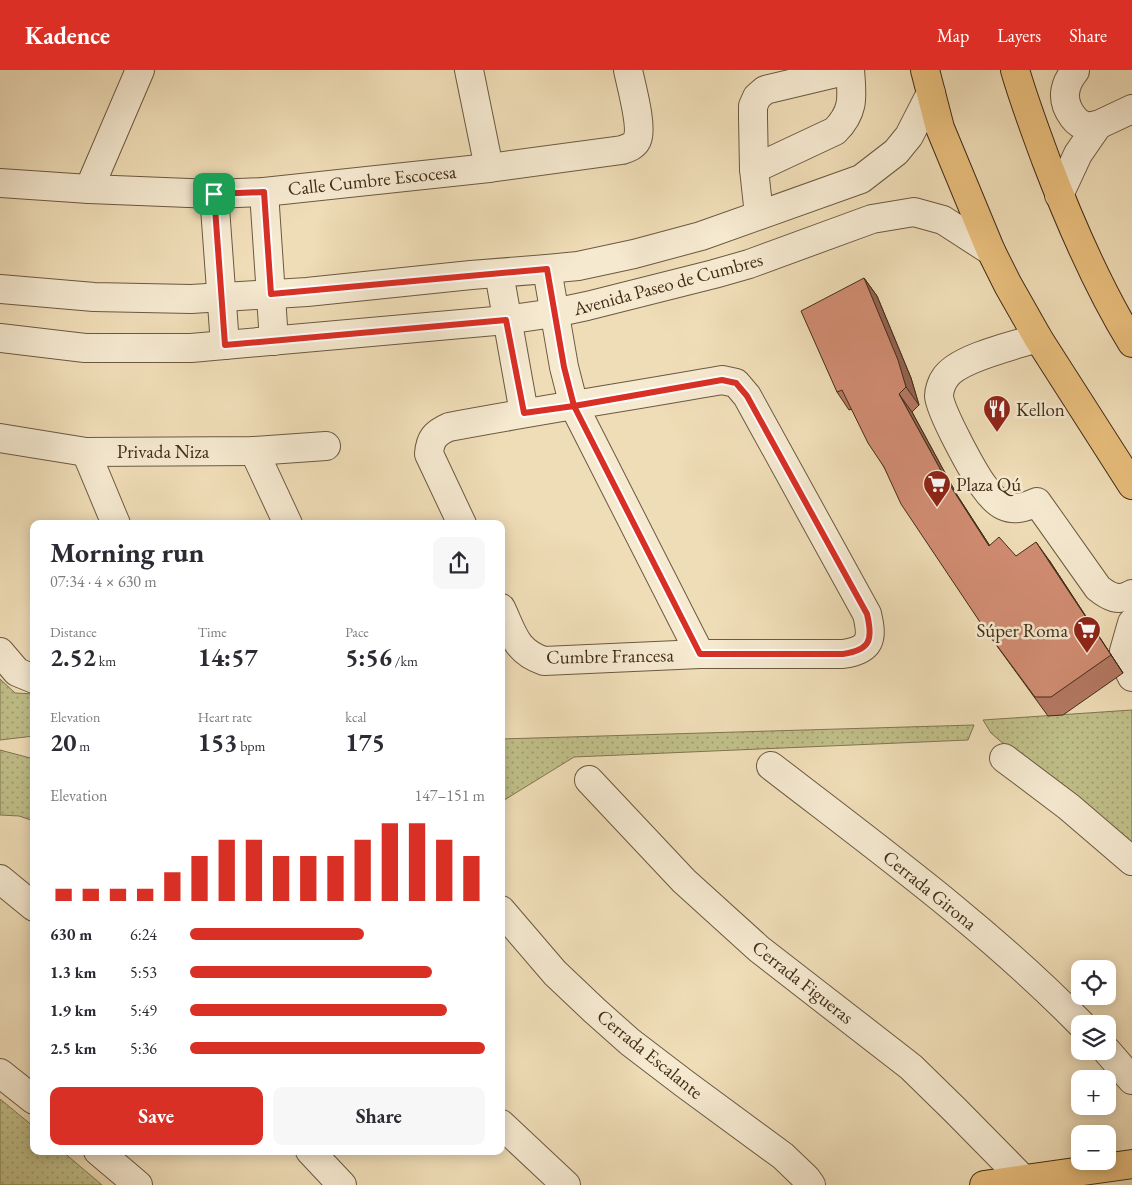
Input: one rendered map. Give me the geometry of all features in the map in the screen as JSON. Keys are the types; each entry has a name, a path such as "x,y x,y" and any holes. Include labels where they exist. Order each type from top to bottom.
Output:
{"main road":[{"path":"1015,70 1024,101 1059,195 1113,311 1132,343"},
{"path":"928,81 940,128 991,251 1008,285 1038,338 1132,485"},
{"path":"984,1185 1132,1164"}],"street":[{"path":"89,189 145,70"},
{"path":"469,70 489,168"},
{"name":"Calle Cumbre Escocesa","path":"0,182 89,189 214,194 264,192 489,168 622,150 637,141 640,130 628,70"},
{"path":"754,169 835,131 839,127 850,112 852,95 849,70 777,86 765,90 757,97 753,106 752,118 754,169 759,214"},
{"path":"1076,70 1066,84 1064,94 1066,105 1077,122 1085,126 1098,125 1132,109"},
{"name":"Avenida Paseo de Cumbres","path":"0,289 94,297 191,299 271,294 578,266 634,254 701,236 861,179 896,152 909,136 928,81"},
{"path":"1059,195 1078,154 1098,125"},
{"path":"264,192 274,341"},
{"path":"214,194 225,345"},
{"name":"Avenida Paseo de Cumbres","path":"0,338 84,348 191,348 506,320 554,313 629,297 749,264 872,219 914,212 943,220 991,251"},
{"path":"547,269 564,367 574,406 700,654"},
{"path":"499,273 524,413"},
{"path":"1038,338 976,358 952,370 945,378 941,388 939,396 942,406 977,476 993,498 1003,506 1014,509 1037,502 1098,588 1107,596 1116,598 1127,597 1132,594"},
{"name":"Cumbre Francesa","path":"505,616 520,646 531,656 544,660 700,654 843,654 856,652 867,644 871,630 867,614 747,396 736,383 722,380 574,406"},
{"path":"460,520 429,454 430,441 438,432 449,427 574,406"},
{"name":"Privada Niza","path":"0,438 86,452 254,450 326,446"},
{"path":"254,450 286,520"},
{"path":"86,452 114,520"},
{"path":"1132,623 1124,651 1125,663 1132,676"},
{"path":"1004,758 1069,806 1132,861"},
{"name":"Cerrada Girona","path":"771,766 963,915 1053,995 1072,1015"},
{"name":"Cerrada Figueras","path":"589,780 684,881 759,949 911,1067 1023,1179"},
{"path":"0,879 30,904"},
{"name":"Cerrada Escalante","path":"505,915 555,973 630,1042 783,1156 811,1185"},
{"path":"1115,1060 1132,1080"},
{"path":"0,1073 30,1097"},
{"path":"505,1128 566,1185"},
{"path":"103,1155 138,1185"},
{"path":"314,1155 342,1185"}],"shaded area":[{"path":"0,679 15,693 30,694 30,736 0,740"},
{"path":"1132,710 1132,854 991,733 983,720"},
{"path":"974,725 968,740 574,757 505,800 505,739"},
{"path":"0,750 30,758 30,820 19,816 0,815"},
{"path":"0,1099 30,1124 30,1155 67,1155 102,1185 0,1185"}],"building":[{"name":"Plaza Qú","path":"864,278 898,360 906,387 899,394 944,476 989,546 999,537 1016,556 1036,542 1111,655 1051,697 1035,697 984,628 901,504 884,467 868,443 842,390 837,392 801,311"}],"place":[{"name":"Kellon","path":"997,433"},
{"name":"Plaza Qú","path":"937,508"},
{"name":"Súper Roma","path":"1087,654"}],"route":[{"path":"214,194 225,345 506,320 524,413 574,406 722,380 736,383 747,396 867,614 871,630 867,644 856,652 843,654 700,654 574,406 564,367 547,269 271,294 264,192 214,194"}]}
